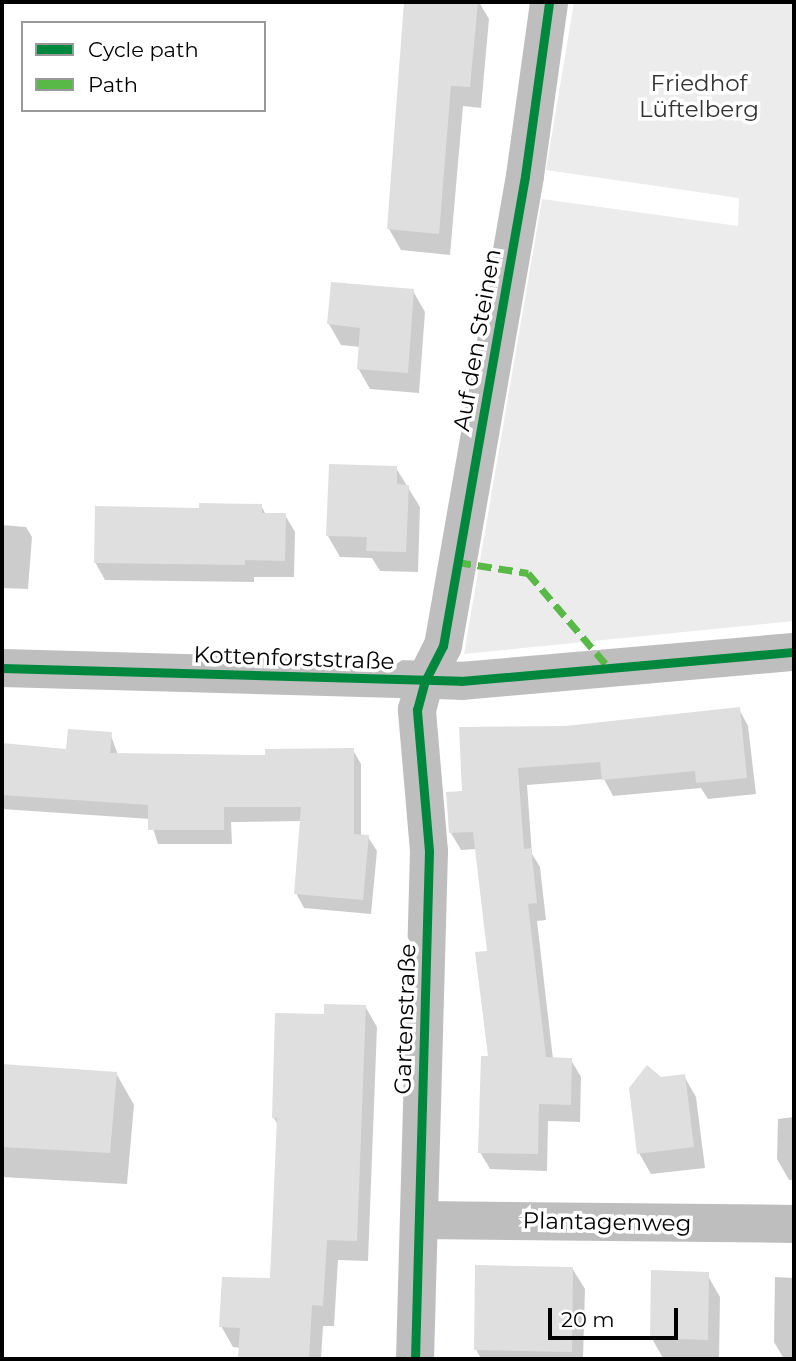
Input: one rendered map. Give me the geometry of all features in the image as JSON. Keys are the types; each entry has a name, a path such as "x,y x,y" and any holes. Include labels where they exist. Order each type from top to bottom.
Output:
{"street":[{"name":"Auf den Steinen","path":"425,681 443,646 525,176 549,2"},
{"name":"Kottenforststraße","path":"2,668 425,681 794,652"},
{"name":"Gartenstraße","path":"415,1359 429,851 417,710 425,681"},
{"name":"Plantagenweg","path":"419,1220 794,1224"}],"green space":[{"name":"Friedhof Lüftelberg","path":"574,2 794,2 794,621 464,654 542,199 738,226 739,198 546,170"}],"building":[{"path":"404,2 478,2 470,87 451,86 439,234 387,229"},
{"path":"331,282 414,289 408,373 357,369 360,328 327,324"},
{"path":"329,464 397,466 397,484 409,485 406,552 366,551 367,537 326,536"},
{"path":"199,503 262,504 262,513 286,513 285,561 245,560 245,565 94,563 95,506 199,508"},
{"path":"740,707 747,778 696,783 695,771 602,780 600,762 518,768 524,849 531,848 537,903 528,904 546,1057 572,1058 571,1105 539,1104 538,1154 478,1153 481,1056 488,1056 475,952 487,951 473,832 449,833 446,792 462,791 459,727 565,726"},
{"path":"68,729 112,732 110,753 265,755 265,749 354,748 354,834 369,835 363,900 294,894 301,807 224,807 224,830 148,830 148,805 2,795 2,743 66,749"},
{"path":"324,1004 366,1005 357,1241 327,1240 323,1306 312,1305 309,1359 238,1357 240,1328 219,1327 222,1277 270,1278 277,1118 272,1118 275,1013 324,1014"},
{"path":"2,1064 117,1072 110,1153 2,1147"},
{"path":"647,1065 661,1077 685,1074 694,1147 637,1154 629,1088"},
{"path":"475,1265 573,1267 572,1352 474,1350"},
{"path":"651,1270 709,1272 708,1340 650,1338"}],"marked path":[{"path":"457,562 528,573 609,668"}],"cycle path":[{"path":"415,1359 429,851 417,710 425,681 443,646 525,176 549,2"},
{"path":"2,668 461,681 794,652"}]}
